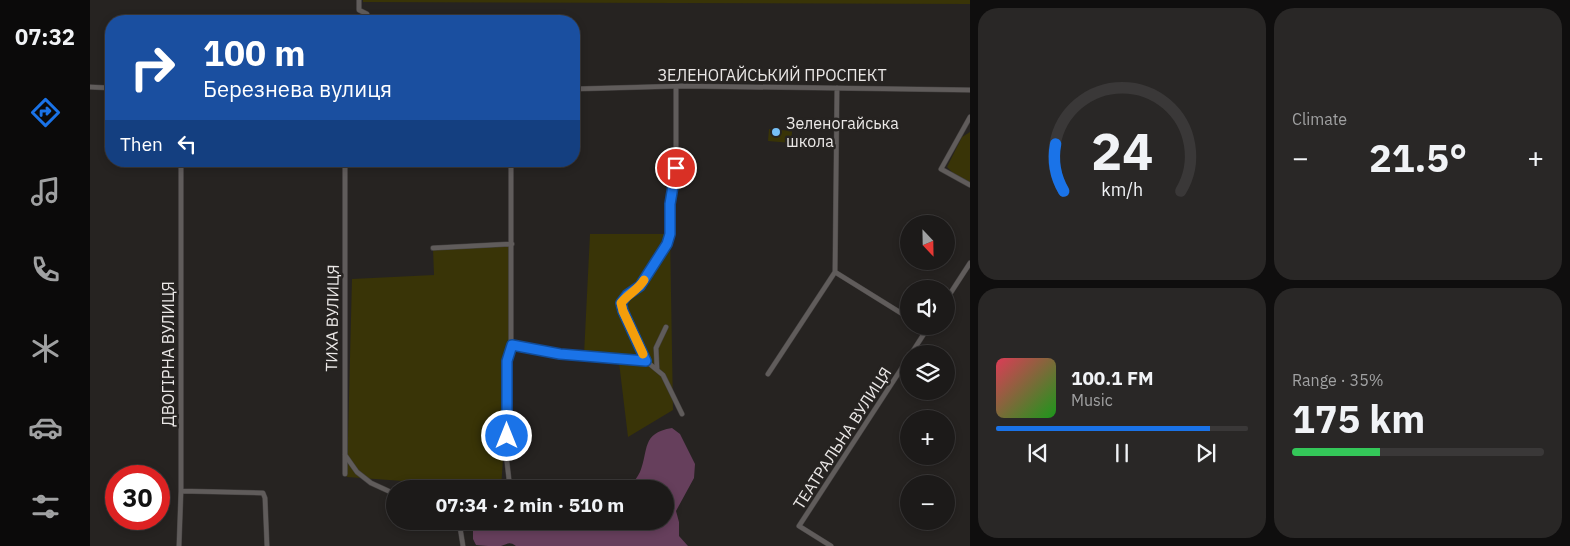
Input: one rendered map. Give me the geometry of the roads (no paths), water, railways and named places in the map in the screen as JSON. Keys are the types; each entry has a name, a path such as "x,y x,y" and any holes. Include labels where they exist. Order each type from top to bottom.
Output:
{"street":[{"path":"359,0 359,10 367,15"},
{"path":"676,86 676,152"},
{"name":"ЗЕЛЕНОГАЙСЬКИЙ ПРОСПЕКТ","path":"580,89 676,86 970,90"},
{"path":"90,88 105,88"},
{"path":"768,374 835,272 837,88"},
{"path":"970,118 941,169 970,185"},
{"name":"ДВОГІРНА ВУЛИЦЯ","path":"179,546 181,491 181,167"},
{"name":"ТИХА ВУЛИЦЯ","path":"345,167 345,474"},
{"path":"509,480 506,454 507,361 512,345 511,167"},
{"path":"676,168 670,204 670,234 667,244 640,286 627,295 621,303 646,361 663,375 682,414"},
{"path":"433,248 512,244"},
{"path":"955,286 970,263"},
{"path":"835,272 900,312"},
{"path":"657,369 656,348 666,327"},
{"path":"512,345 560,354 646,361"},
{"name":"ТЕАТРАЛЬНА ВУЛИЦЯ","path":"831,546 800,526 900,372"},
{"path":"345,456 357,472 386,490"},
{"path":"181,491 263,493 265,498 267,546"},
{"path":"460,530 463,546"}],"place":[{"name":"Зеленогайська школа","path":"776,132"}]}
